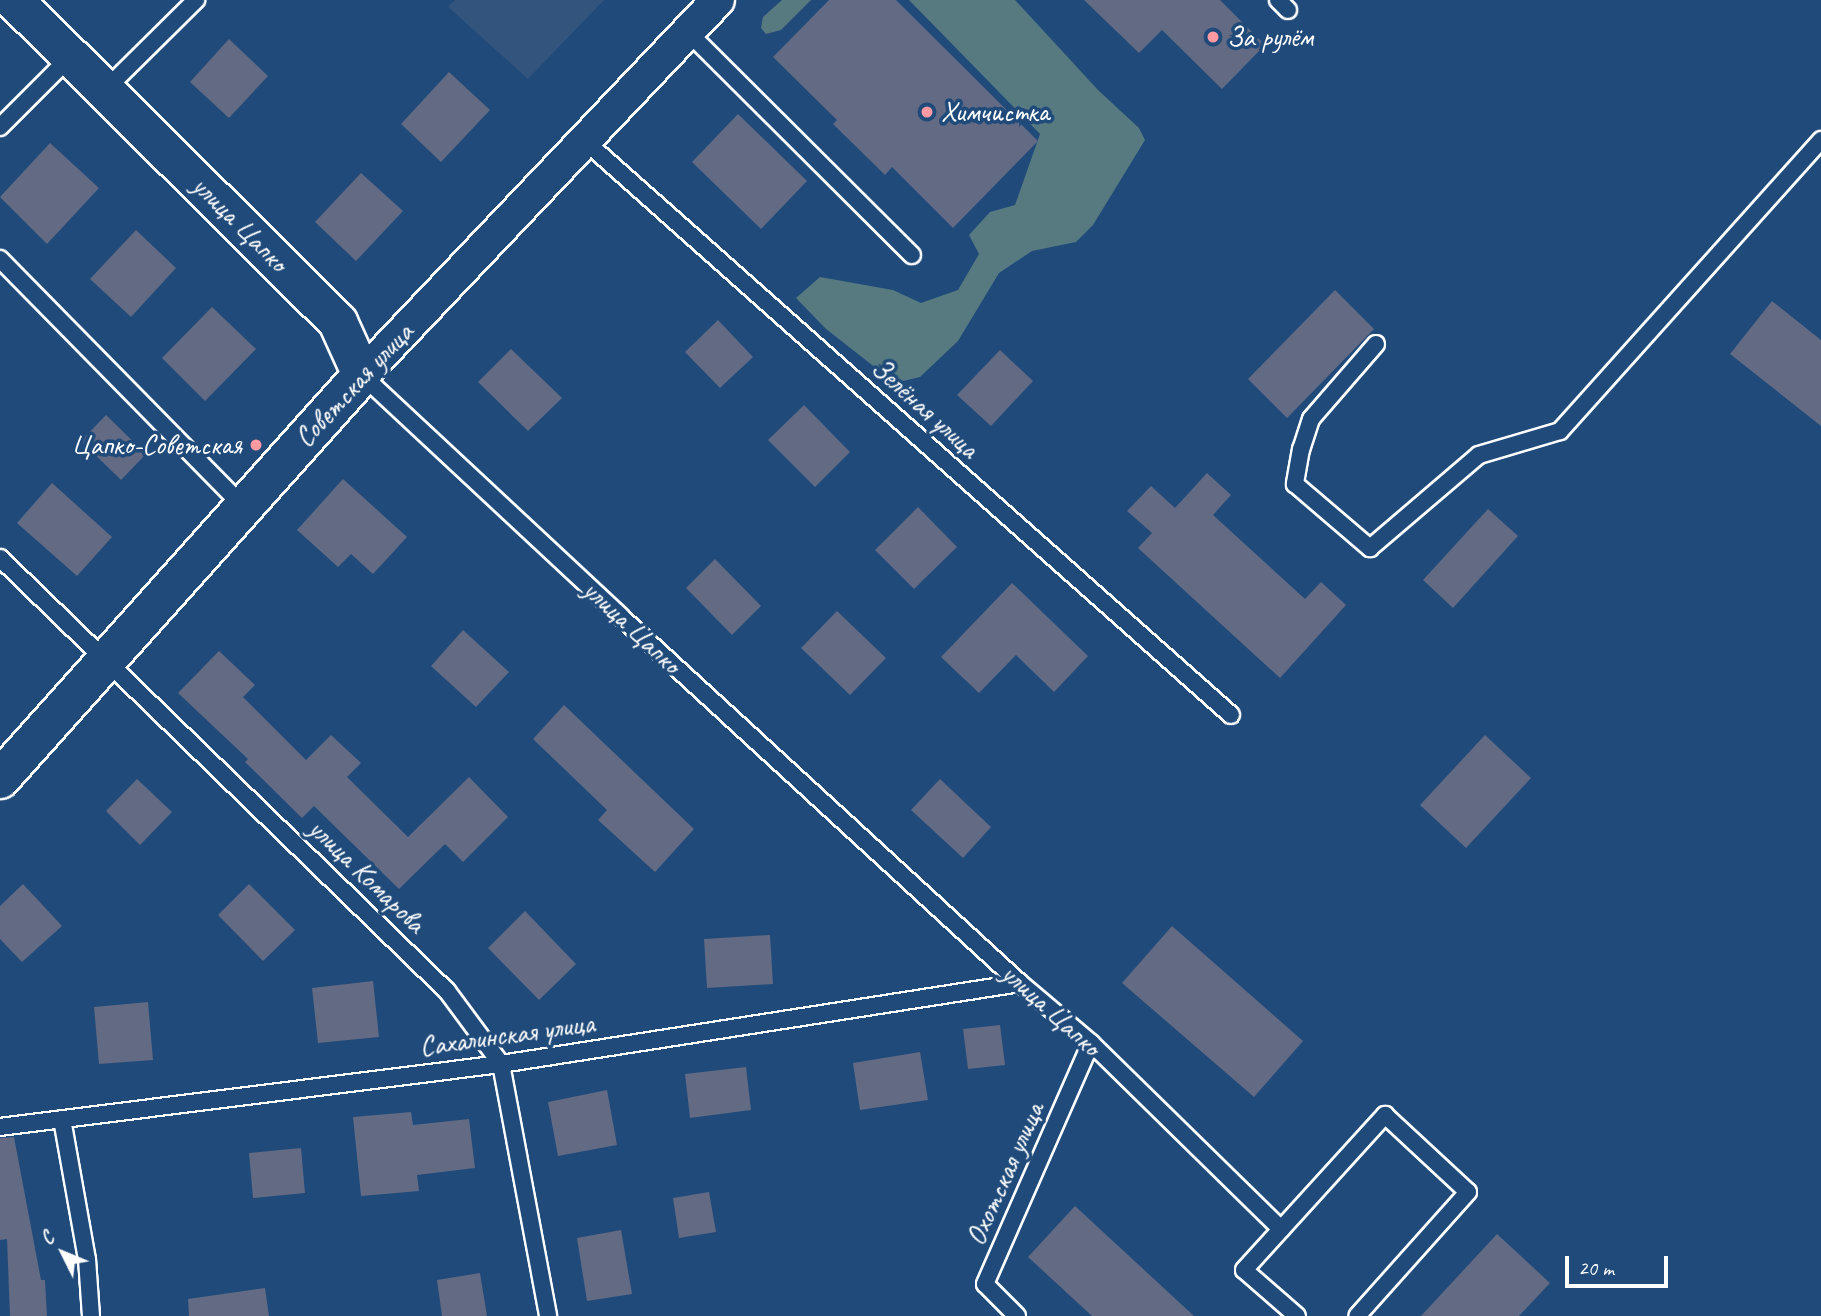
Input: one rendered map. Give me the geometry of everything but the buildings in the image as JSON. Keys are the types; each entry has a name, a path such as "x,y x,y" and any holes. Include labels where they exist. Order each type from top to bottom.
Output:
{"street":[{"name":"улица Цапко","path":"14,0 338,322 362,375"},
{"name":"Советская улица","path":"0,779 362,375 719,0"}],"lane":[{"path":"106,89 196,0"},
{"path":"688,32 912,255"},
{"path":"0,127 71,56"},
{"path":"1376,344 1311,419 1294,484 1370,548 1479,454 1560,431 1821,140"},
{"name":"Зелёная улица","path":"584,141 1231,715"},
{"path":"0,259 244,507"},
{"name":"улица Цапко","path":"362,375 1020,983 1091,1043 1281,1229"},
{"name":"улица Комарова","path":"0,558 447,991 501,1064 548,1316"},
{"name":"Сахалинская улица","path":"0,1127 501,1064 1020,983"},
{"name":"Охотская улица","path":"1017,1316 985,1284 1091,1043"},
{"path":"1297,1316 1244,1270 1385,1115 1468,1192 1357,1316"},
{"path":"62,1119 87,1259 91,1316"}],"shaded area":[{"path":"455,0 604,0 528,79 448,7"}],"green space":[{"path":"782,0 811,0 781,30 766,34 761,28 763,17"},
{"path":"909,0 1015,0 1098,90 1139,128 1145,140 1093,225 1076,242 1032,251 999,273 958,341 920,377 895,383 826,329 796,298 820,277 893,290 921,303 958,290 979,254 969,235 990,212 1015,205 1040,134"}],"place":[{"name":"За рулём","path":"1213,37"},
{"name":"Химчистка","path":"927,112"},
{"name":"Цапко-Советская","path":"256,445"}]}
